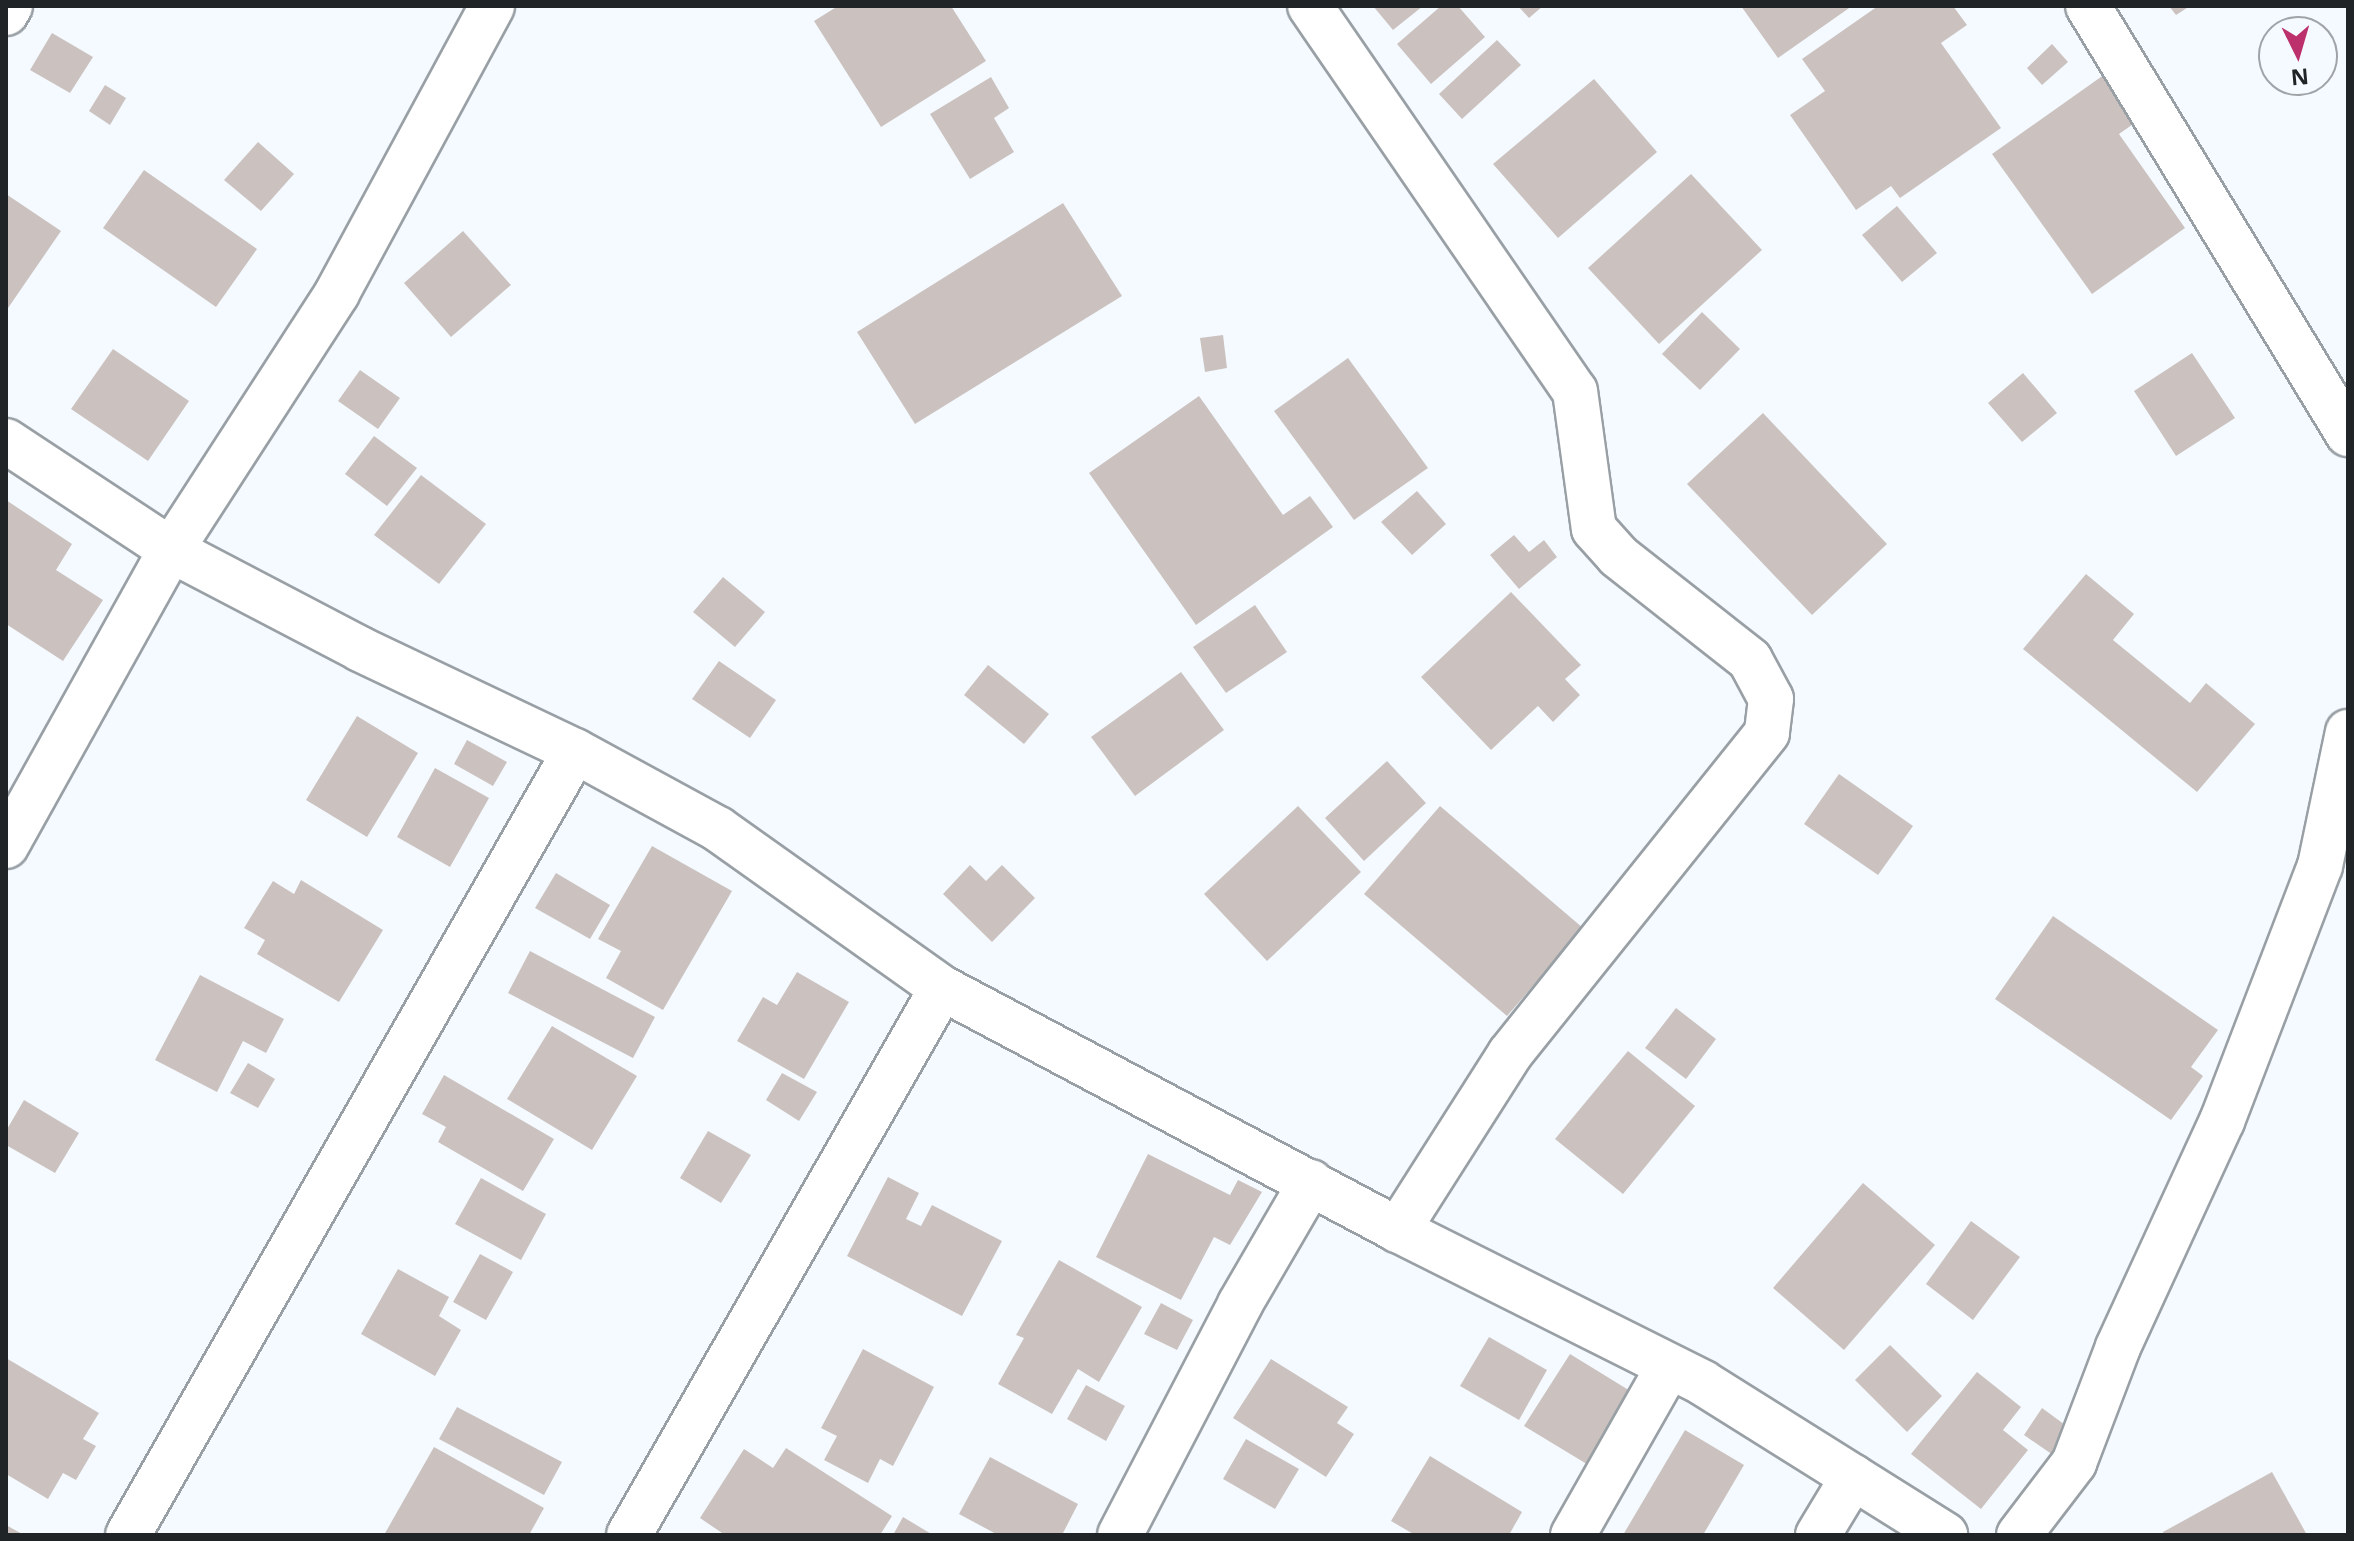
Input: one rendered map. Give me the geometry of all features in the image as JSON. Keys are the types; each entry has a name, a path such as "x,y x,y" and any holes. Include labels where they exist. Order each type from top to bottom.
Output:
{"street":[{"path":"6,13 10,6"},
{"path":"6,846 171,550 337,293 492,6"},
{"path":"1310,6 1575,391 1594,529 1618,556 1750,660 1771,699 1767,733 1510,1054 1398,1230"},
{"path":"2088,6 2348,434"},
{"path":"6,441 171,550 360,649 575,751 718,829 942,988 1398,1230 1669,1366 1945,1535"},
{"path":"2019,1535 2074,1463 2118,1347 2222,1121 2320,866 2348,732"},
{"path":"128,1535 575,751"},
{"path":"629,1535 942,988"},
{"path":"1120,1535 1240,1304 1311,1182"},
{"path":"1573,1535 1669,1366"},
{"path":"1818,1535 1853,1477"}],"building":[{"path":"838,6 951,6 986,61 881,127 814,21"},
{"path":"1373,6 1423,6 1393,30"},
{"path":"1441,6 1458,6 1485,37 1431,84 1397,44"},
{"path":"1518,6 1543,6 1529,18"},
{"path":"1741,6 1852,6 1778,58"},
{"path":"1878,6 1953,6 1967,25 1941,43 2001,128 1900,198 1891,186 1856,210 1790,115 1825,91 1802,59"},
{"path":"2169,6 2190,6 2176,15"},
{"path":"52,33 93,57 70,93 30,70"},
{"path":"1497,40 1521,65 1462,119 1439,94"},
{"path":"2052,44 2068,62 2042,85 2027,68"},
{"path":"2115,67 2149,113 2119,134 2185,228 2092,294 1992,154"},
{"path":"991,77 1009,108 994,118 1014,152 970,179 930,114"},
{"path":"1594,79 1657,152 1558,238 1493,164"},
{"path":"105,85 126,98 110,125 89,111"},
{"path":"258,142 294,174 261,211 224,180"},
{"path":"144,170 257,249 216,307 103,228"},
{"path":"1691,174 1762,250 1659,344 1588,268"},
{"path":"6,194 61,231 6,311"},
{"path":"1063,203 1122,296 915,424 857,332"},
{"path":"1897,206 1937,253 1902,282 1862,235"},
{"path":"463,231 511,285 451,337 404,283"},
{"path":"1702,312 1740,349 1700,390 1662,354"},
{"path":"1223,335 1227,368 1205,372 1200,338"},
{"path":"113,349 189,401 148,461 71,409"},
{"path":"2192,353 2235,418 2176,456 2134,391"},
{"path":"1348,358 1428,468 1354,520 1274,411"},
{"path":"360,370 400,398 378,429 338,401"},
{"path":"2023,373 2057,413 2022,442 1988,403"},
{"path":"1199,396 1283,515 1310,496 1333,527 1196,625 1089,473"},
{"path":"1763,413 1887,544 1812,615 1687,484"},
{"path":"374,436 417,468 387,506 345,474"},
{"path":"421,475 486,524 439,584 374,535"},
{"path":"1417,491 1446,524 1412,555 1381,522"},
{"path":"6,500 72,544 56,570 103,600 63,661 6,624"},
{"path":"1514,535 1529,552 1544,540 1557,557 1519,589 1490,555"},
{"path":"2086,574 2134,614 2113,640 2190,703 2206,683 2255,724 2197,792 2023,649"},
{"path":"723,577 765,612 735,647 693,612"},
{"path":"1511,592 1581,665 1565,679 1580,695 1553,722 1538,706 1491,750 1421,677"},
{"path":"1255,605 1287,652 1226,693 1193,647"},
{"path":"719,661 776,700 750,738 692,699"},
{"path":"988,665 1049,714 1024,744 964,695"},
{"path":"1181,672 1224,730 1135,796 1091,737"},
{"path":"357,716 418,753 367,837 306,800"},
{"path":"467,740 507,762 493,786 454,764"},
{"path":"1387,761 1426,803 1364,861 1325,818"},
{"path":"435,768 489,798 450,867 397,837"},
{"path":"1839,774 1913,826 1878,875 1804,824"},
{"path":"1298,806 1361,872 1267,961 1204,894"},
{"path":"1440,806 1583,928 1507,1016 1364,894"},
{"path":"652,846 732,891 663,1010 606,978 621,951 598,939"},
{"path":"970,865 986,881 1002,865 1035,898 992,942 943,894"},
{"path":"556,873 610,905 590,939 535,908"},
{"path":"301,880 383,930 339,1002 257,954 265,940 244,928 273,881 294,894"},
{"path":"2053,916 2218,1030 2191,1067 2203,1076 2171,1120 1995,999"},
{"path":"530,951 655,1017 633,1058 508,993"},
{"path":"797,972 849,1002 804,1079 737,1041 763,997 777,1005"},
{"path":"200,975 284,1019 266,1053 243,1041 217,1092 155,1060"},
{"path":"1676,1008 1716,1039 1686,1079 1645,1048"},
{"path":"552,1026 637,1076 592,1150 507,1099"},
{"path":"1628,1051 1695,1106 1623,1194 1555,1139"},
{"path":"248,1063 275,1079 258,1108 230,1093"},
{"path":"782,1073 817,1092 799,1121 766,1100"},
{"path":"444,1075 554,1139 523,1191 438,1142 446,1127 422,1114"},
{"path":"24,1100 79,1133 55,1173 6,1145 6,1131"},
{"path":"708,1131 751,1155 721,1203 680,1178"},
{"path":"1148,1154 1230,1195 1238,1180 1262,1192 1230,1245 1214,1237 1181,1300 1096,1257"},
{"path":"888,1177 919,1193 906,1219 921,1226 932,1205 1002,1241 962,1316 847,1256"},
{"path":"481,1178 546,1214 521,1260 455,1224"},
{"path":"1863,1183 1935,1245 1844,1350 1773,1288"},
{"path":"1971,1221 2020,1257 1973,1320 1926,1284"},
{"path":"480,1254 513,1272 486,1320 453,1302"},
{"path":"1059,1260 1142,1307 1099,1382 1078,1369 1052,1414 998,1384 1024,1338 1016,1335"},
{"path":"398,1269 449,1297 439,1316 461,1330 435,1376 361,1334"},
{"path":"1161,1303 1193,1320 1177,1350 1144,1334"},
{"path":"1489,1337 1547,1370 1519,1420 1460,1386"},
{"path":"1890,1345 1942,1396 1907,1432 1855,1380"},
{"path":"863,1349 934,1387 893,1466 880,1459 868,1483 824,1460 837,1436 821,1428"},
{"path":"1570,1354 1640,1397 1595,1469 1524,1426"},
{"path":"6,1358 99,1413 83,1439 96,1446 76,1480 63,1473 48,1499 6,1474"},
{"path":"1271,1359 1348,1407 1337,1423 1354,1434 1326,1477 1233,1418"},
{"path":"1977,1372 2021,1407 2003,1430 2028,1450 1981,1509 1911,1454"},
{"path":"1086,1385 1125,1406 1106,1441 1067,1419"},
{"path":"457,1407 562,1462 544,1495 439,1439"},
{"path":"2042,1408 2072,1430 2053,1455 2024,1435"},
{"path":"1685,1430 1744,1465 1703,1535 1623,1535"},
{"path":"1246,1439 1299,1469 1275,1509 1223,1479"},
{"path":"434,1447 544,1508 529,1535 384,1535"},
{"path":"786,1448 892,1516 880,1535 725,1535 700,1518 744,1449 773,1468"},
{"path":"1430,1456 1522,1512 1509,1535 1415,1535 1391,1521"},
{"path":"990,1457 1078,1504 1062,1535 998,1535 959,1514"},
{"path":"2272,1472 2307,1535 2164,1535 2163,1532"},
{"path":"903,1517 933,1535 893,1535"},
{"path":"6,1525 24,1535 6,1535"}]}
